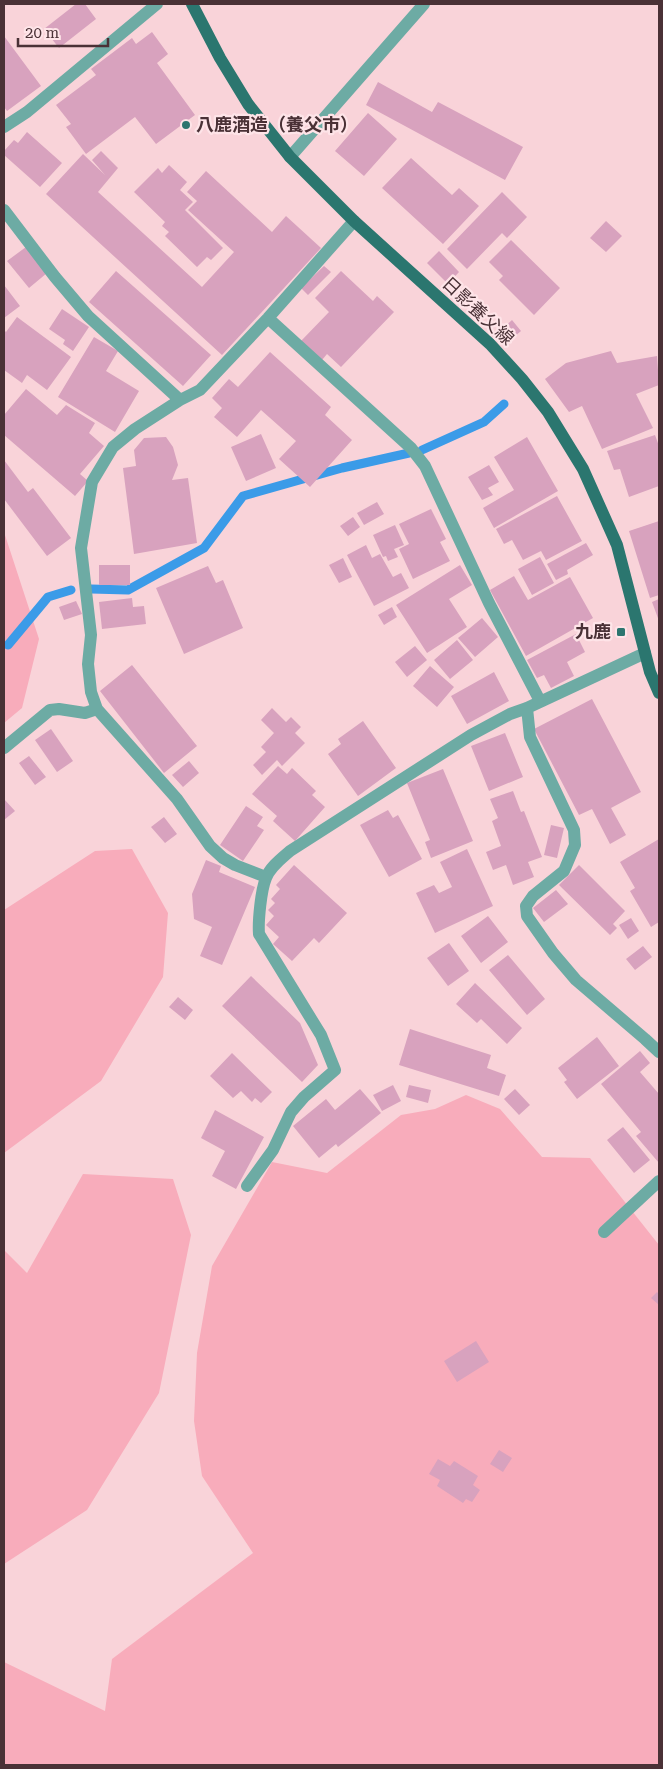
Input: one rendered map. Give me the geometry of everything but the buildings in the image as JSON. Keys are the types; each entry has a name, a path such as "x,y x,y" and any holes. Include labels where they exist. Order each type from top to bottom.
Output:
{"main road":[{"name":"日影養父線","path":"192,4 220,58 248,104 290,157 354,220 490,344 522,379 548,412 583,470 617,546 645,653 654,671 659,693"}],"street":[{"path":"4,127 28,112 158,4"},
{"path":"290,157 424,4"},
{"path":"4,210 54,277 88,316 180,400"},
{"path":"266,877 235,865 223,858 210,846 177,799 97,709 91,692 88,664 91,636 81,548 92,482 113,447 135,429 180,400 200,390 268,318 354,220"},
{"path":"268,318 411,448 425,466 489,603 540,701"},
{"path":"247,1186 273,1150 291,1112 304,1097 335,1070 321,1036 259,934 258,921 266,877 277,862 290,851 470,735 510,714 528,708 645,653"},
{"path":"528,708 530,737 574,830 575,845 564,871 533,896 526,906 527,916 553,953 576,980 659,1052"},
{"path":"4,748 50,710 59,709 85,714 97,709"},
{"path":"604,1232 657,1187"}],"shaded area":[{"path":"4,532 39,639 22,708 4,723"},
{"path":"132,849 168,913 163,977 101,1081 4,1153 4,910 95,851"},
{"path":"466,1095 500,1109 542,1157 590,1158 659,1245 659,1765 4,1765 4,1662 105,1711 112,1659 253,1553 202,1476 194,1421 197,1353 212,1266 272,1162 327,1173 401,1115 435,1109"},
{"path":"83,1174 173,1179 191,1235 159,1393 87,1510 4,1564 4,1250 27,1273"}],"waterway":[{"path":"422,450 484,422 504,404"},
{"path":"91,589 128,590 204,548 243,496 342,468 409,453"},
{"path":"8,645 48,597 71,590"}],"place":[{"name":"八鹿酒造（養父市）","path":"186,125"},
{"name":"九鹿","path":"621,632"}]}
